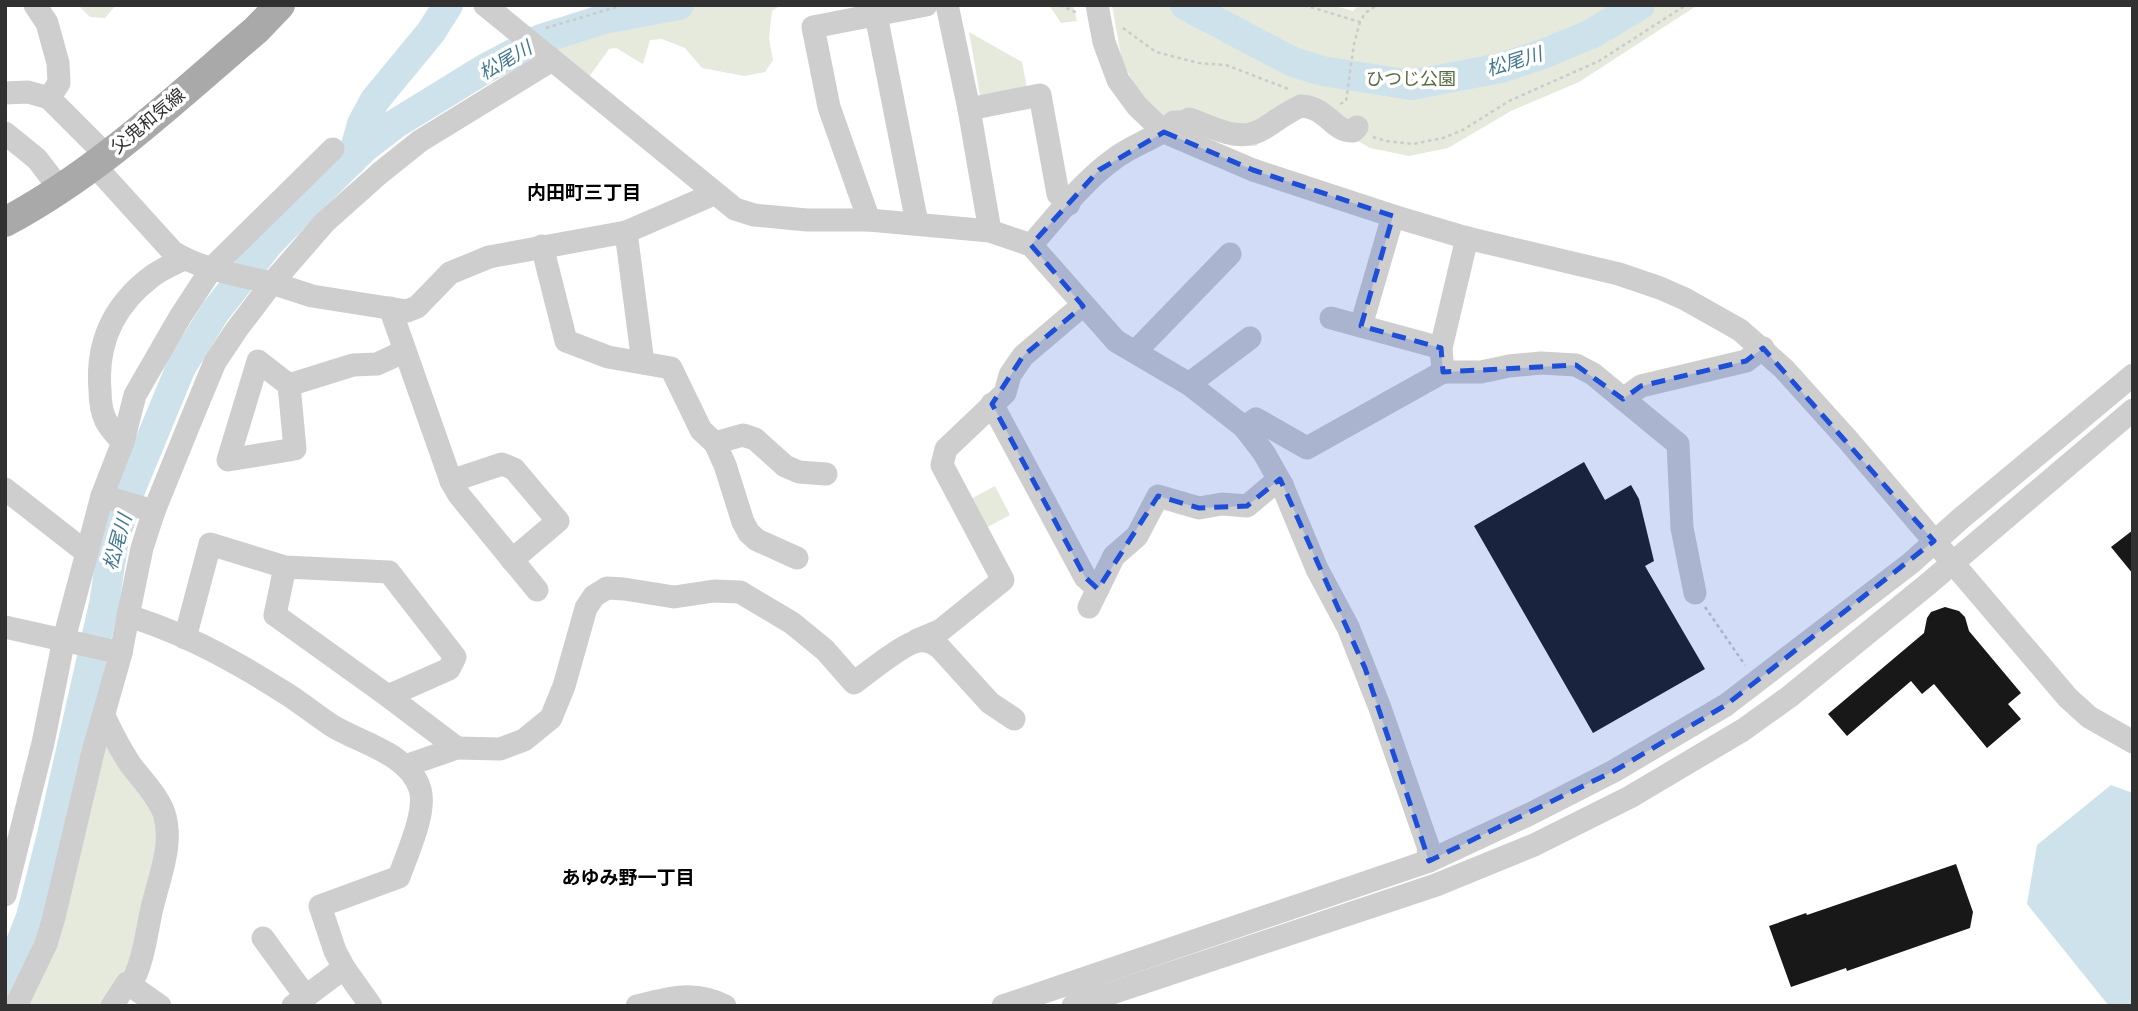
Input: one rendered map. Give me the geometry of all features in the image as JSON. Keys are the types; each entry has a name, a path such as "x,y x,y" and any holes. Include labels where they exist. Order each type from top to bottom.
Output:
{"main road":[{"name":"父鬼和気線","path":"5,222 101,161 256,30 281,5"}],"street":[{"path":"34,5 47,23 58,63 59,83 49,98"},
{"path":"485,5 528,31 549,58 735,209 754,215 807,220 869,220 990,231 1031,245 1116,341 1189,384 1244,428 1264,453 1282,485 1317,569 1348,627 1428,846 1429,861"},
{"path":"869,220 829,107 813,27 926,5"},
{"path":"947,5 969,109 990,231"},
{"path":"1088,10 1104,42 1118,80 1137,106 1164,132 1253,170 1393,216 1467,238 1619,274 1660,288 1722,320 1763,348 1839,430 2067,698 2089,717 2133,742"},
{"path":"876,15 917,223"},
{"path":"16,1006 46,944 54,917 104,716 115,651 128,617 151,510 215,362 267,282 325,222 420,141 549,58"},
{"path":"5,93 28,92 49,98 173,252 184,259 312,296 407,311 417,307 450,273 489,257 626,232 714,194"},
{"path":"969,109 1040,95 1058,194 1069,204"},
{"path":"1031,245 1099,170 1116,156 1164,132 1174,122 1189,119 1230,134 1246,135 1261,131 1301,106 1320,110 1341,130 1349,132 1357,127"},
{"path":"5,133 37,159 60,189"},
{"path":"5,895 87,553 141,384 180,317 216,269 333,149"},
{"path":"1361,326 1393,216"},
{"path":"626,232 643,363"},
{"path":"1443,372 1441,348 1467,238"},
{"path":"542,246 566,341 608,357 671,368 701,430 715,443 749,533 757,540 797,558"},
{"path":"122,442 106,422 101,407 99,377 101,349 106,331 119,311 151,276 184,259"},
{"path":"1135,352 1175,299 1228,264"},
{"path":"405,765 457,748 500,748 524,740 551,718 564,686 586,608 594,596 607,588 674,597 714,591 740,592 792,623 825,650 854,683 917,640 941,630 1003,580 942,466 946,449 1005,393 1010,375 1023,356 1083,305"},
{"path":"390,308 451,481 459,495 537,590"},
{"path":"1331,317 1441,348"},
{"path":"1189,384 1250,338"},
{"path":"1623,399 1641,386 1746,361 1763,348"},
{"path":"289,385 353,365 377,363 405,351"},
{"path":"1244,428 1256,419 1307,448 1443,372 1481,372 1541,363 1576,365 1593,374 1678,444 1682,528 1695,593"},
{"path":"1003,1006 1429,861 1528,816 1614,771 1726,705 1911,564 1934,541 2133,375"},
{"path":"992,404 1085,577 1093,598 1114,556 1137,536 1151,492 1197,514 1222,504 1247,506 1272,485 1282,485"},
{"path":"1073,1006 1436,884 1534,845 1630,797 1743,730 1789,697 2133,410"},
{"path":"715,443 743,435 755,439 785,466 799,472 825,474"},
{"path":"451,481 502,464 514,469 558,521 512,560"},
{"path":"5,489 87,553"},
{"path":"104,496 151,510"},
{"path":"186,638 210,544 285,567 388,572 455,657 449,669 388,696"},
{"path":"285,567 275,615 457,748"},
{"path":"128,617 156,624 246,669 332,726 405,765 414,778 420,789 419,818 399,877 320,906 335,951 370,1006"},
{"path":"5,627 115,651"},
{"path":"917,640 930,641 940,648 990,704 1014,719"},
{"path":"104,716 120,747 163,810 167,842 143,957 137,974 112,1006"},
{"path":"263,939 300,1001 344,968"},
{"path":"129,984 160,1006"},
{"path":"637,1006 677,996 702,996 725,1006"}],"path":[{"path":"528,31 624,5"},
{"path":"1060,5 1088,10"},
{"path":"1304,5 1360,22"},
{"path":"1377,5 1365,13 1360,22 1346,101 1334,108 1373,138 1401,144 1443,138 1479,121 1509,101 1599,61 1686,5"},
{"path":"1123,28 1156,52 1199,63 1226,65 1298,93"},
{"path":"1695,593 1751,673"}],"highlighted area":[{"path":"1164,132 1253,170 1393,216 1361,326 1441,348 1443,372 1576,365 1623,399 1641,386 1746,361 1763,348 1934,541 1726,705 1614,771 1429,861 1365,668 1280,479 1247,506 1199,508 1158,496 1098,589 1085,577 992,404 1023,356 1083,306 1031,245 1099,170"}],"green space":[{"path":"78,5 116,5 105,18 90,17"},
{"path":"607,5 781,5 772,11 769,38 773,60 765,72 744,76 702,68 685,48 662,39 650,40 643,64 616,48 609,49 586,81 518,31"},
{"path":"1049,5 1073,5 1077,21 1061,23"},
{"name":"ひつじ公園","path":"1112,5 1332,5 1353,11 1359,5 1698,5 1579,82 1511,111 1448,148 1409,156 1370,148 1308,112 1271,131 1256,146 1239,145 1173,128 1139,92 1122,62"},
{"path":"969,32 1022,62 1028,93 981,101"},
{"path":"995,486 1010,515 984,529 969,500"},
{"path":"103,737 162,825 137,955 108,1006 22,1006"}],"water":[{"path":"2111,785 2133,793 2133,1006 2109,1006 2027,904 2037,845"}],"building":[{"path":"1584,462 1605,500 1631,485 1639,499 1654,561 1645,566 1705,669 1593,733 1474,526"},
{"path":"2133,530 2133,574 2111,547"},
{"path":"1945,607 1959,611 1965,617 1969,631 2021,693 2008,704 2021,719 1987,748 1934,684 1922,694 1911,681 1847,736 1828,714 1924,633 1931,612"},
{"path":"1956,864 1973,912 1970,928 1847,971 1846,968 1791,987 1769,926"}],"waterway":[{"name":"松尾川","path":"352,160 362,124 375,100 431,32 448,5"},
{"name":"松尾川","path":"5,983 31,917 51,839 104,604 114,539 131,488 181,367 215,312 269,243 365,147 395,124 486,68 541,39 604,19 679,5"},
{"name":"松尾川","path":"1185,5 1293,62 1322,71 1411,85 1501,68 1543,54 1591,34 1640,5"}],"district":[{"name":"内田町三丁目","path":"584,192"},
{"name":"あゆみ野一丁目","path":"628,877"}]}
